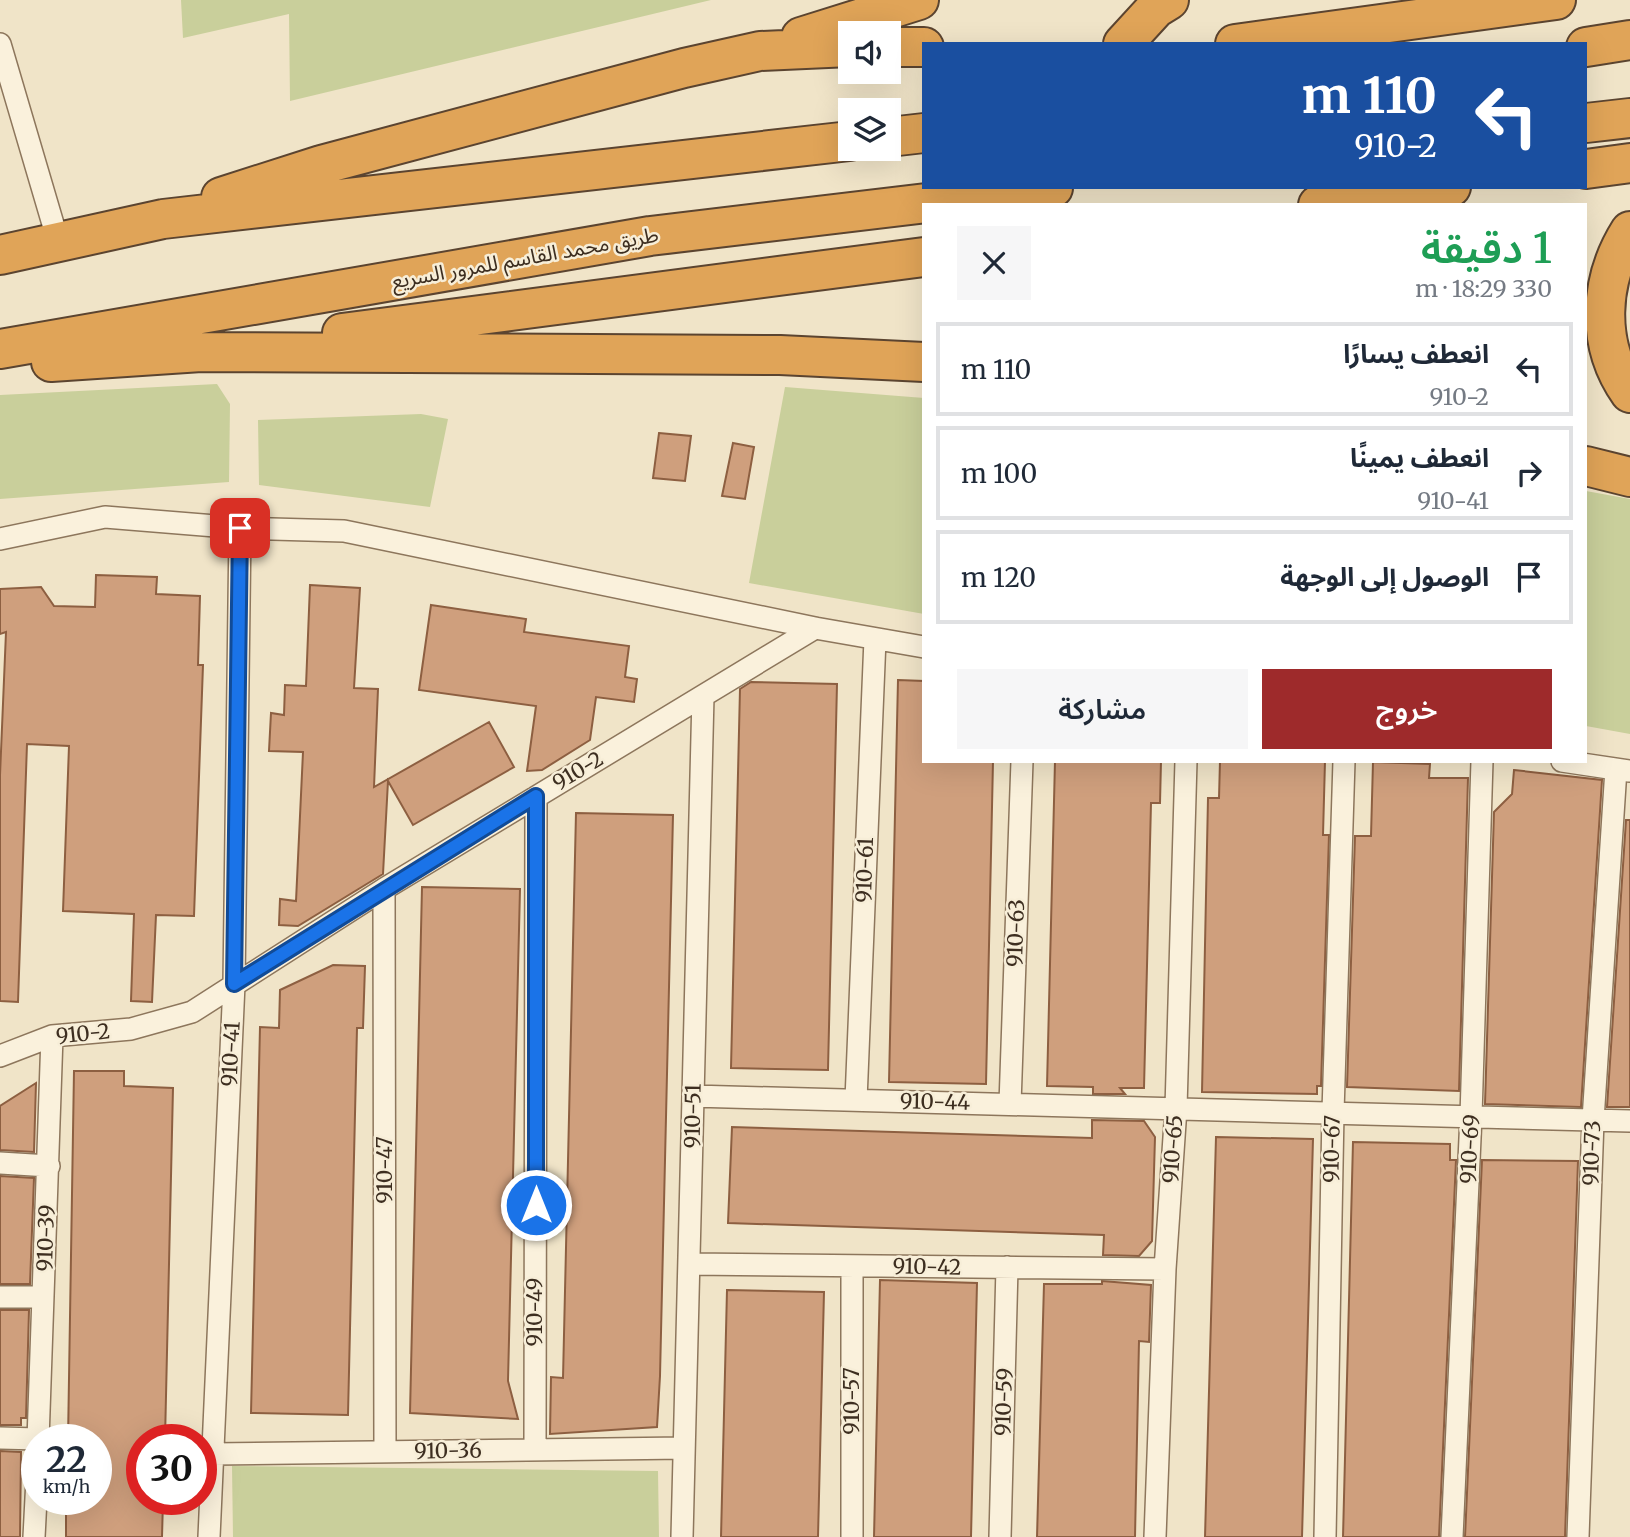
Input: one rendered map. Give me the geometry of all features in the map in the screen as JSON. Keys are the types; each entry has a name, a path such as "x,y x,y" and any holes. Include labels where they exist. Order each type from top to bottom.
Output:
{"highway":[{"path":"163,219 321,164 602,89 760,51 873,12 919,0"},
{"path":"1125,42 1156,8 1169,0"},
{"path":"1250,42 1556,0"},
{"path":"1587,47 1630,40"},
{"path":"901,47 922,47"},
{"path":"760,51 838,48"},
{"path":"1587,123 1630,118"},
{"path":"901,136 922,133"},
{"path":"0,254 163,219 838,142"},
{"path":"1587,169 1630,163"},
{"path":"1333,203 1436,189"},
{"name":"طريق محمد القاسم للمرور السريع","path":"970,203 1067,193"},
{"name":"طريق محمد القاسم للمرور السريع","path":"0,349 650,236 922,208"},
{"path":"1630,231 1610,275 1605,310 1613,360 1630,393"},
{"path":"0,366 201,352 922,257"},
{"path":"201,352 780,355 922,362"},
{"path":"1587,466 1630,477"}],"street":[{"path":"0,44 58,241"},
{"path":"0,539 105,517 240,528 344,531 815,628 922,647"},
{"name":"910-41","path":"214,1424 234,984 240,528"},
{"name":"910-2","path":"0,1056 52,1036 131,1030 192,1012 384,889 815,628"},
{"name":"910-61","path":"856,1100 875,639"},
{"name":"910-51","path":"682,1537 703,696"},
{"name":"910-63","path":"1010,1104 1022,763"},
{"name":"910-65","path":"1155,1537 1165,1269 1176,1108 1186,763"},
{"name":"910-67","path":"1325,1537 1333,1112 1344,763"},
{"name":"910-69","path":"1452,1537 1471,1116 1482,763"},
{"path":"1574,763 1623,771"},
{"name":"910-73","path":"1578,1537 1593,1120 1623,771"},
{"name":"910-49","path":"535,1450 536,796"},
{"name":"910-47","path":"384,889 385,1452"},
{"name":"910-39","path":"39,1424 52,1036"},
{"name":"910-44","path":"694,1096 1630,1121"},
{"path":"0,1163 49,1166"},
{"name":"910-42","path":"689,1264 1165,1269"},
{"name":"910-57","path":"852,1266 852,1537"},
{"name":"910-59","path":"1000,1537 1007,1267"},
{"path":"0,1297 43,1297"},
{"path":"0,1438 21,1439"},
{"name":"910-36","path":"217,1454 684,1448"},
{"path":"34,1537 35,1515"},
{"name":"910-41","path":"209,1537 210,1515"}],"green space":[{"path":"181,0 711,0 290,101 289,14 183,38"},
{"path":"217,384 230,404 229,482 0,499 0,395"},
{"path":"785,387 922,398 922,614 749,583"},
{"path":"421,414 448,419 430,507 259,485 258,420"},
{"path":"1587,491 1630,499 1630,734 1587,726"},
{"path":"232,1466 658,1471 659,1537 233,1537"}],"building":[{"path":"659,433 691,436 685,481 653,478"},
{"path":"733,443 754,447 745,499 722,496"},
{"path":"96,575 157,577 156,594 200,596 198,665 203,665 194,916 156,915 152,1002 131,1001 134,914 63,911 69,746 27,744 18,1002 0,1001 0,775 6,632 0,634 0,589 41,587 54,606 95,607"},
{"path":"310,585 360,588 354,688 378,689 374,787 489,722 514,767 413,825 388,781 383,874 298,926 279,925 280,899 296,901 303,752 269,751 271,713 284,715 285,685 306,686"},
{"path":"431,605 526,619 524,632 629,646 625,677 637,679 634,702 596,697 590,740 542,770 527,771 536,706 419,690"},
{"path":"898,680 922,681 922,763 993,763 986,1084 889,1082"},
{"path":"751,682 837,684 828,1070 731,1068 740,689"},
{"path":"1055,763 1161,763 1160,803 1151,803 1144,1088 1120,1088 1125,1094 1093,1094 1093,1087 1047,1086"},
{"path":"1220,763 1325,763 1323,835 1329,835 1321,1086 1317,1086 1317,1094 1202,1092 1208,798 1219,798"},
{"path":"1373,763 1430,764 1429,778 1468,778 1459,1091 1347,1087 1355,836 1371,836"},
{"path":"1514,770 1602,780 1581,1107 1485,1104 1494,812 1512,794"},
{"path":"576,813 673,815 660,1376 657,1427 550,1434 551,1377 563,1378"},
{"path":"1626,820 1630,820 1630,1107 1607,1107"},
{"path":"422,887 520,889 508,1381 518,1419 410,1413"},
{"path":"333,965 365,966 363,1028 357,1028 348,1415 251,1413 260,1027 279,1028 280,990"},
{"path":"74,1071 124,1071 124,1086 173,1088 165,1424 126,1424 126,1515 163,1515 162,1537 66,1537 66,1515 112,1515 112,1424 68,1424"},
{"path":"36,1083 34,1152 0,1150 0,1106"},
{"path":"1092,1120 1144,1121 1155,1137 1152,1241 1139,1256 1103,1255 1104,1235 728,1223 732,1127 1092,1138"},
{"path":"1216,1137 1313,1139 1302,1537 1205,1537"},
{"path":"1353,1142 1450,1144 1450,1160 1456,1160 1439,1537 1343,1537"},
{"path":"1482,1160 1578,1161 1565,1537 1465,1537"},
{"path":"0,1176 34,1178 30,1284 0,1284"},
{"path":"880,1280 977,1283 971,1537 874,1537"},
{"path":"1102,1281 1151,1285 1149,1342 1139,1341 1135,1537 1037,1537 1044,1284 1102,1284"},
{"path":"727,1290 824,1292 818,1537 721,1537"},
{"path":"0,1310 29,1310 26,1418 21,1418 21,1425 0,1425"},
{"path":"0,1451 21,1452 20,1537 0,1537"}],"route":[{"path":"240,528 234,984 536,796 536,1205"}]}
